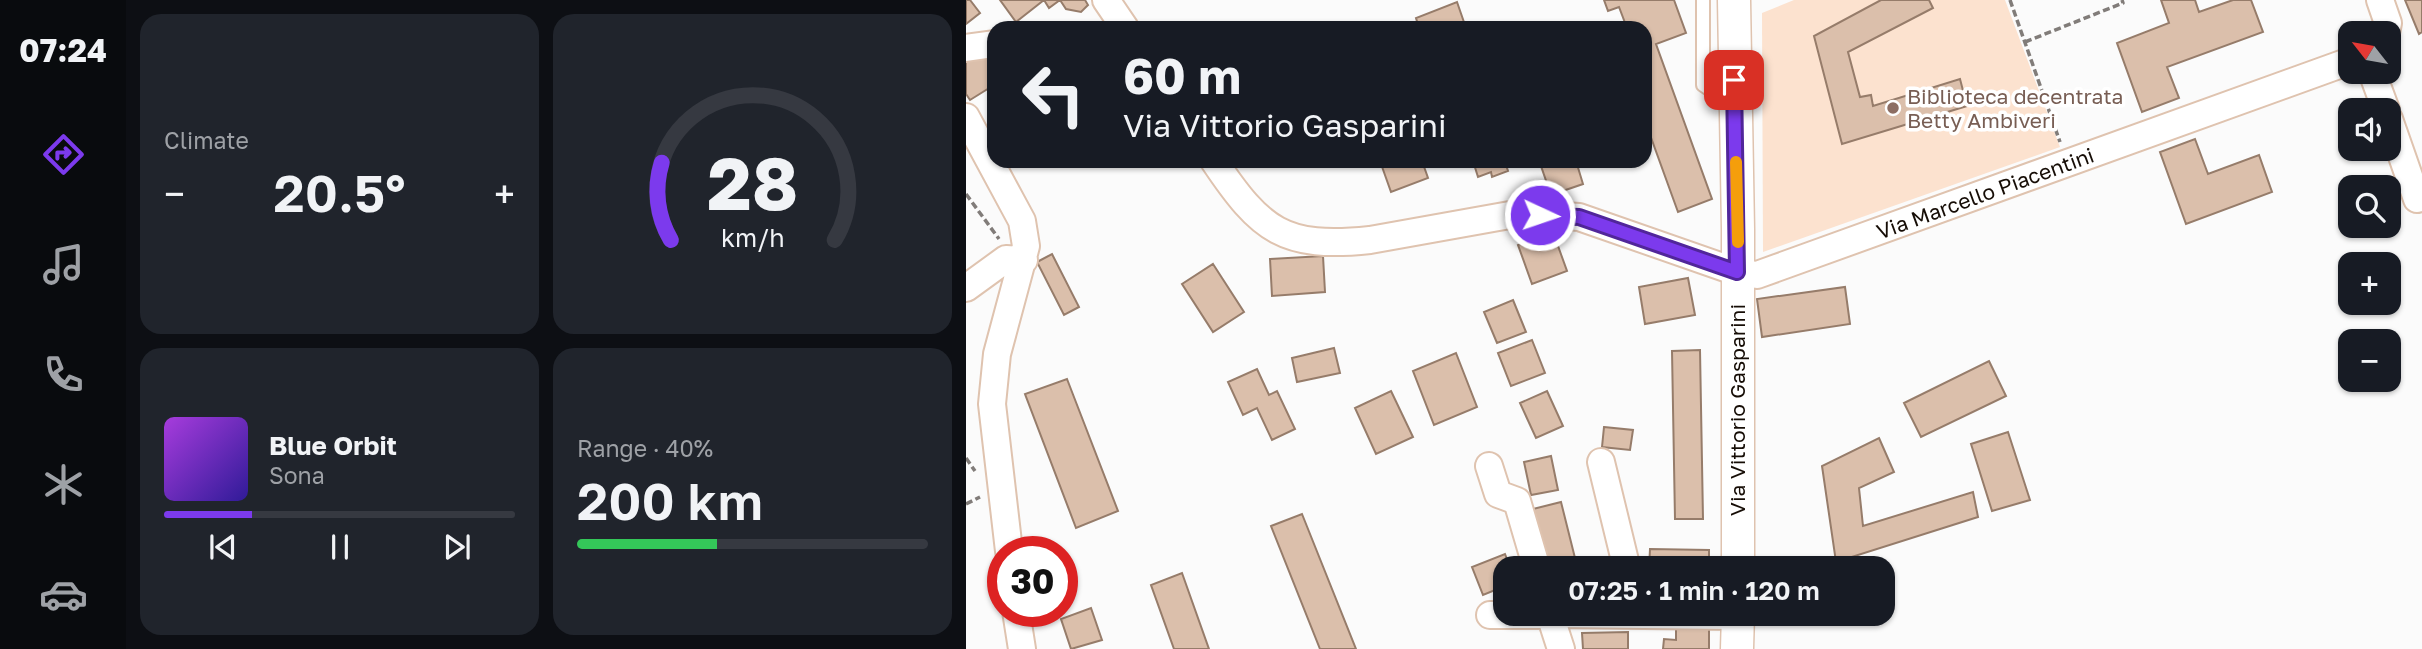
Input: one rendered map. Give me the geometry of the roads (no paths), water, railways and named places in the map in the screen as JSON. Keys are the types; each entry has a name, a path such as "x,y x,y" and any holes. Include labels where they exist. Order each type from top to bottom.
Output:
{"street":[{"name":"Via Vittorio Gasparini","path":"1734,0 1738,229 1738,556"},
{"path":"2380,0 2387,21"},
{"path":"966,48 987,45"},
{"name":"Via Marcello Piacentini","path":"1737,272 1757,275 2338,65"},
{"path":"966,117 987,156"},
{"path":"2401,153 2417,199"},
{"path":"993,168 1022,221 1026,246 1018,259 997,354 992,404 1007,536"},
{"path":"1219,168 1251,212 1276,229 1310,241 1346,243 1370,240 1521,214 1579,217 1737,272"},
{"path":"966,288 1006,259 1018,259"},
{"path":"1601,462 1624,556"},
{"path":"1489,466 1498,494 1517,501 1533,556"},
{"path":"1554,626 1561,649"},
{"path":"1737,649 1738,626"},
{"path":"1019,627 1022,649"}],"lane":[{"path":"1703,0 1703,85 1734,106"}],"place":[{"name":"Biblioteca decentrata Betty Ambiveri","path":"1893,108"}]}
